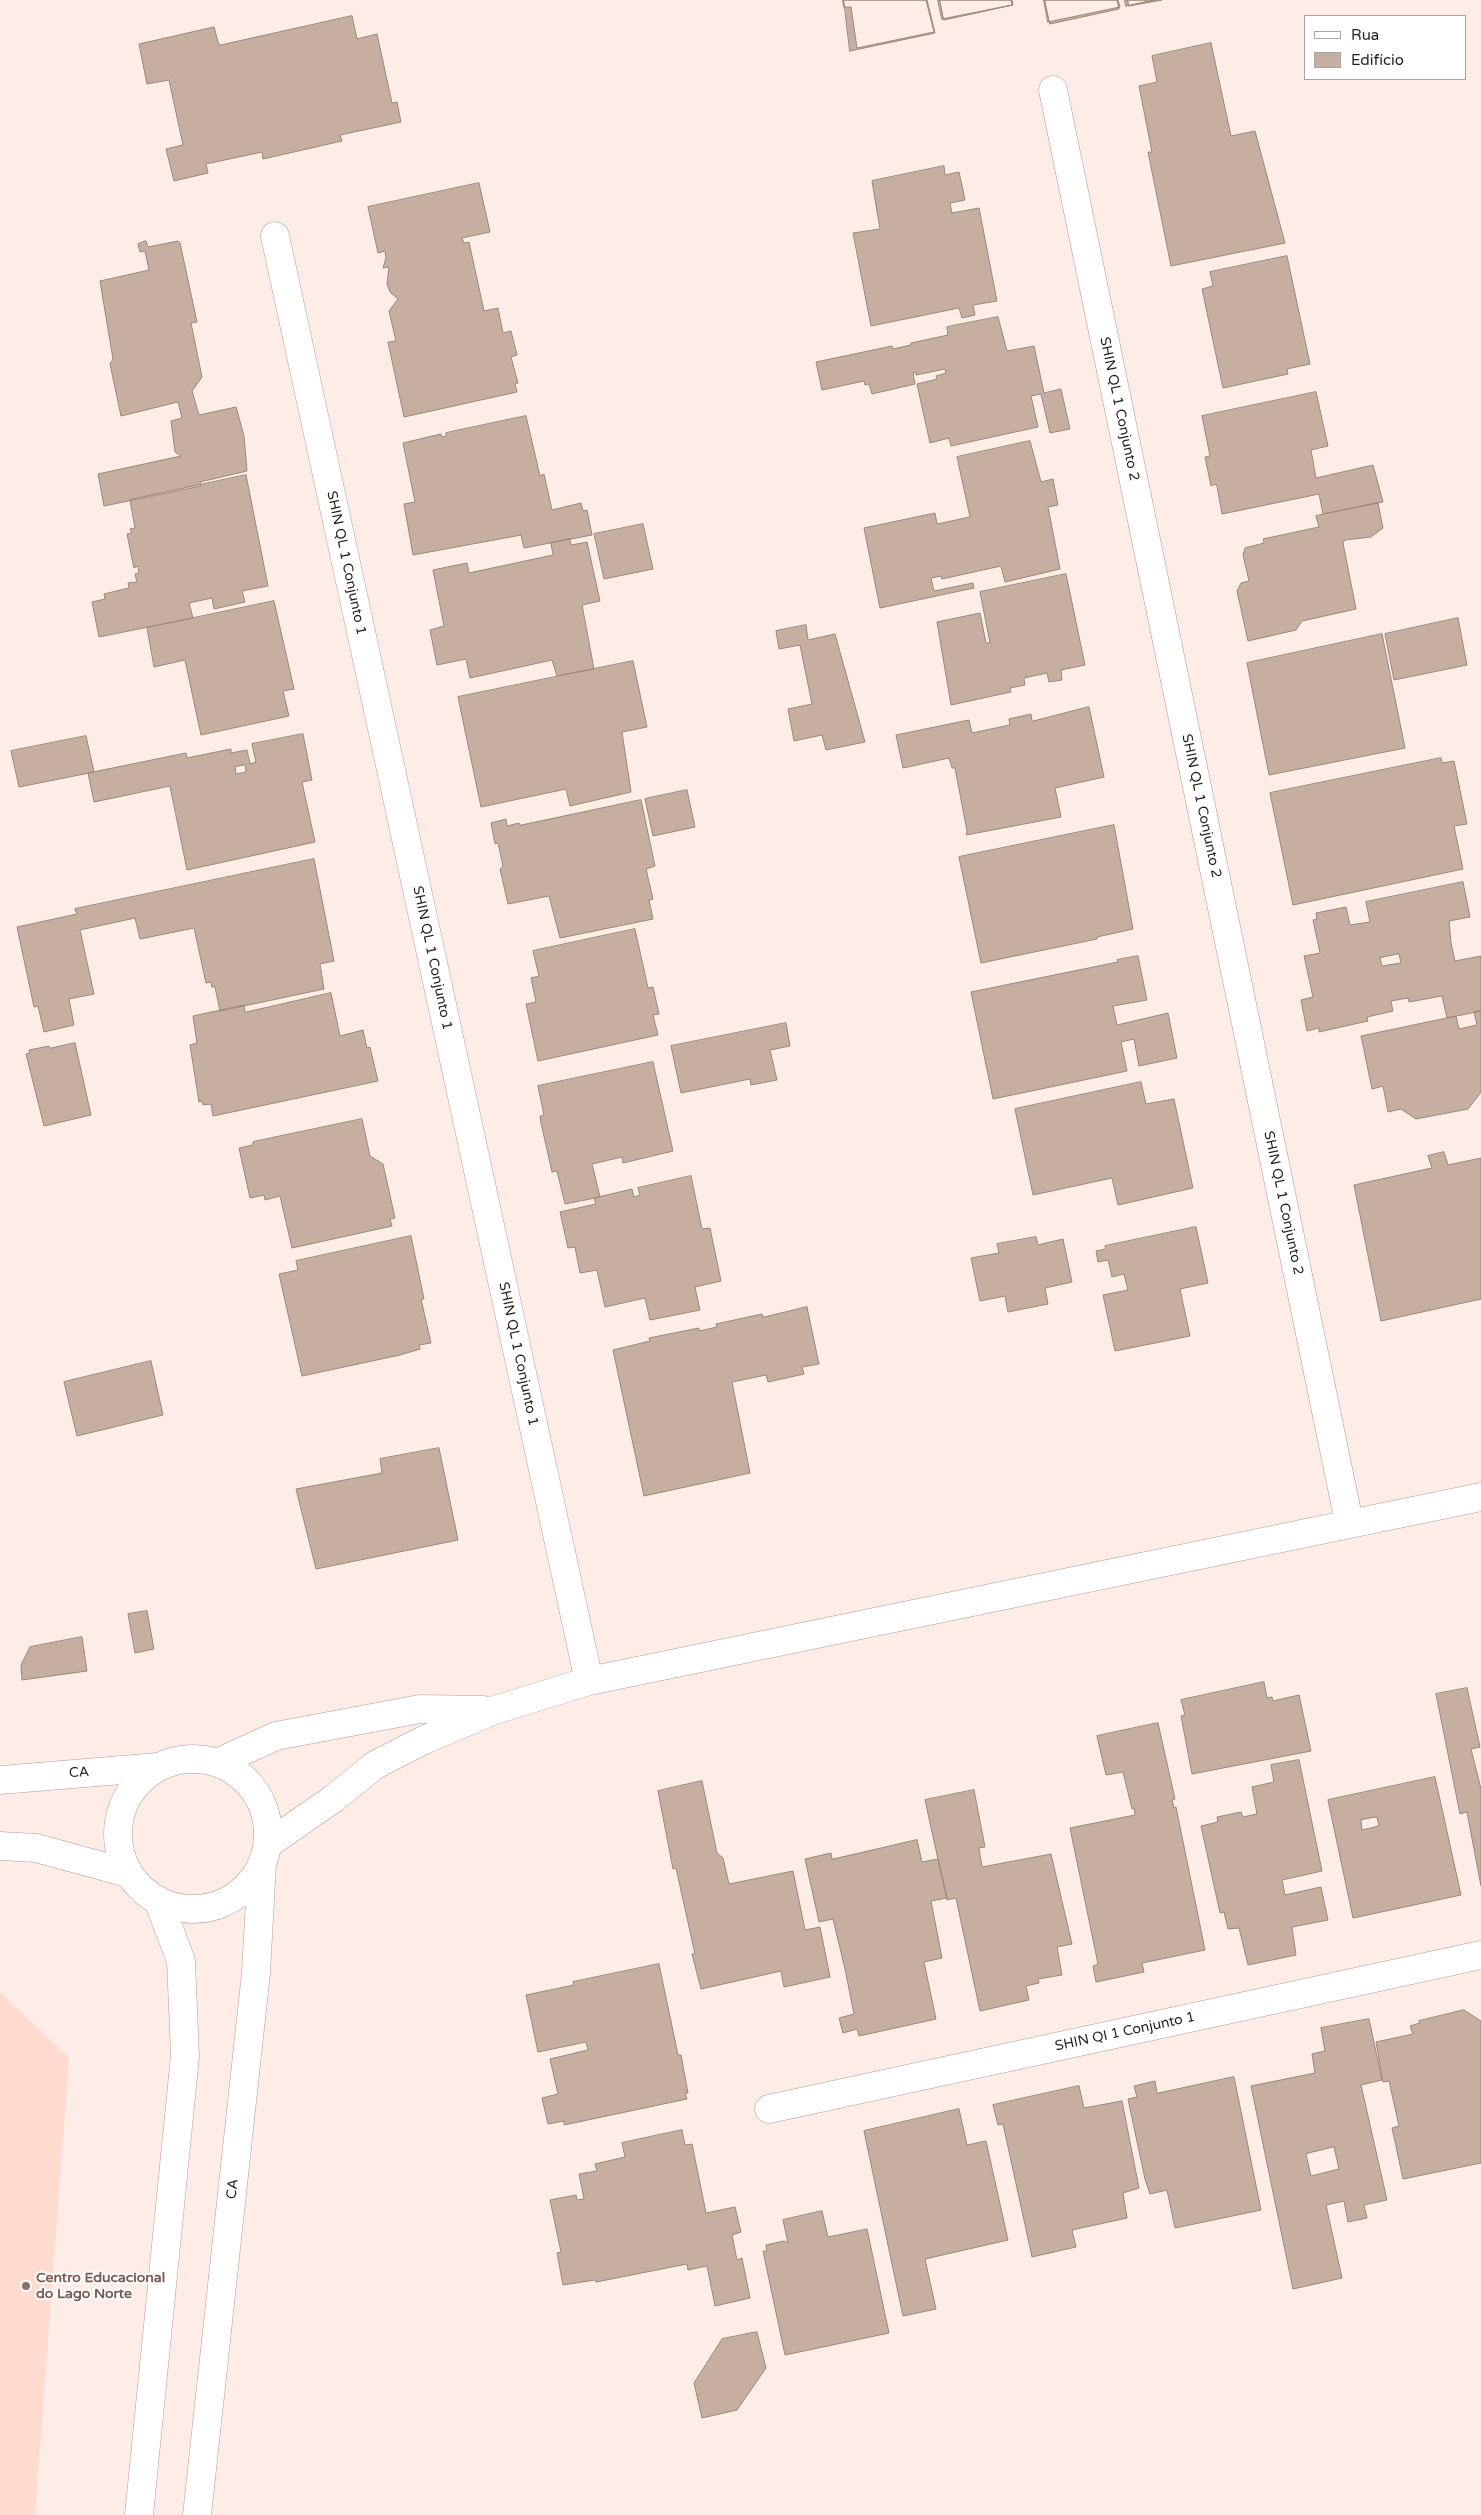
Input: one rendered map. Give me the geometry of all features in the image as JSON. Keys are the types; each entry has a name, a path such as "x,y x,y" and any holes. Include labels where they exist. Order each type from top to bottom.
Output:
{"street":[{"name":"SHIN QL 1 Conjunto 2","path":"1053,90 1349,1522"},
{"name":"SHIN QL 1 Conjunto 1","path":"275,236 590,1681"},
{"path":"265,1854 375,1766 424,1740 495,1710 590,1681 1349,1522 1481,1497"},
{"path":"219,1762 276,1736 355,1721 420,1709 495,1710"},
{"path":"199,1758 219,1762 236,1772 252,1786 262,1804 268,1823 265,1854 251,1881 236,1895 218,1904 198,1909 177,1908 158,1900 141,1888 128,1873 120,1854 118,1840 120,1813 129,1794 137,1784 158,1767 178,1760 199,1758"},
{"name":"CA","path":"0,1780 158,1767"},
{"path":"0,1846 36,1848 128,1873"},
{"name":"CA","path":"197,2515 256,1973 265,1854"},
{"path":"139,2515 185,2056 181,1961 158,1900"},
{"name":"SHIN QI 1 Conjunto 1","path":"769,2109 1481,1955"}],"shaded area":[{"name":"Centro Educacional do Lago Norte","path":"0,1992 69,2058 35,2515 0,2515"}],"building":[{"path":"843,0 926,0 934,32 857,48 851,7 844,7"},
{"path":"844,0 927,0 935,33 850,51"},
{"path":"938,0 1011,0 1012,5 942,19"},
{"path":"940,0 1012,0 1013,5 944,20"},
{"path":"1044,0 1118,0 1120,7 1048,22"},
{"path":"1045,0 1117,0 1119,9 1050,24"},
{"path":"1125,0 1153,0 1126,6"},
{"path":"1128,0 1162,0 1129,6"},
{"path":"352,16 357,39 377,34 392,103 397,102 401,122 340,135 342,141 263,159 262,152 206,164 208,173 174,181 166,149 183,145 169,80 147,84 139,44 214,27 219,45"},
{"path":"1211,43 1231,136 1255,131 1285,243 1171,266 1148,152 1152,152 1139,86 1157,82 1152,56"},
{"path":"944,166 945,175 959,172 965,200 950,203 952,213 979,208 997,301 973,305 975,315 962,318 959,308 871,326 853,233 880,229 872,181"},
{"path":"479,183 490,232 462,238 464,243 469,242 484,311 498,308 503,333 511,331 517,355 511,357 518,383 515,384 517,392 404,417 388,342 396,341 389,311 398,299 390,292 387,284 389,267 383,268 386,258 385,251 378,253 368,207"},
{"path":"146,241 148,247 178,241 180,243 197,322 191,323 202,377 192,391 199,415 236,407 244,436 247,471 200,482 201,486 104,506 98,474 181,456 175,452 171,421 182,418 178,402 121,416 110,364 113,359 100,281 149,270 145,251 140,252 138,244"},
{"path":"1287,256 1310,364 1287,369 1288,374 1223,388 1202,289 1213,286 1210,272"},
{"path":"998,317 1007,351 1034,346 1044,393 1061,389 1070,429 1050,433 1041,394 1031,396 1038,427 951,446 949,438 930,443 917,384 937,379 936,376 946,373 945,369 916,375 916,372 913,373 915,384 872,394 869,384 865,385 864,381 822,390 816,362 892,346 893,349 911,345 911,343 948,335 947,327"},
{"path":"1316,392 1328,446 1311,450 1316,478 1373,465 1383,502 1323,514 1319,494 1222,514 1217,486 1216,484 1211,486 1205,457 1210,456 1202,416"},
{"path":"526,416 540,476 544,474 552,510 581,503 583,511 587,510 592,535 524,548 521,535 413,555 404,504 415,502 403,443 441,434 442,437 446,436 446,433"},
{"path":"1030,441 1041,482 1053,479 1058,505 1048,507 1060,569 1005,582 1001,566 942,579 941,576 931,578 934,591 973,583 974,588 880,608 864,528 935,513 937,524 970,517 957,457"},
{"path":"246,475 268,586 242,591 245,602 214,609 212,598 189,603 193,618 99,637 92,602 105,599 104,594 129,588 128,583 137,582 135,574 139,573 138,566 134,568 127,534 132,533 130,529 135,528 130,500"},
{"path":"1378,503 1383,528 1371,537 1345,540 1343,543 1356,609 1302,621 1296,630 1248,641 1237,591 1241,583 1249,581 1243,555 1245,548 1264,543 1263,539 1319,527 1316,516"},
{"path":"643,524 653,569 604,579 594,534"},
{"path":"570,539 571,545 587,542 600,601 582,605 594,669 557,676 552,660 470,678 466,659 437,665 430,630 444,626 433,570 467,563 469,573 553,555 551,543"},
{"path":"1066,574 1085,665 1061,670 1062,680 1049,682 1047,673 1024,678 1025,685 1010,688 1011,692 951,705 937,622 980,613 986,643 990,643 980,592"},
{"path":"274,601 294,689 283,691 289,716 201,735 185,660 154,667 147,628"},
{"path":"1458,618 1467,665 1394,680 1385,634"},
{"path":"806,625 808,640 835,634 865,742 826,750 822,735 794,741 788,709 812,704 800,645 779,649 776,631"},
{"path":"1382,634 1405,748 1269,775 1247,663"},
{"path":"633,661 647,727 622,732 631,792 570,806 566,789 481,807 458,697"},
{"path":"1089,707 1104,777 1055,788 1061,817 966,835 967,831 955,768 952,768 949,758 903,768 896,735 969,720 972,733 1010,725 1009,719 1031,714 1032,721"},
{"path":"303,734 312,780 302,782 315,842 187,870 170,786 94,802 88,773 186,753 187,758 231,749 231,753 247,750 250,764 256,762 252,744","holes":["245,765 246,772 236,774 235,767"]},
{"path":"86,736 94,772 19,787 11,751"},
{"path":"1441,758 1442,763 1454,761 1467,824 1454,826 1463,869 1293,905 1270,793"},
{"path":"687,790 695,827 653,836 645,799"},
{"path":"641,800 655,866 646,869 653,899 649,900 653,919 560,938 549,896 508,904 500,869 503,866 498,843 495,844 491,823 506,819 507,826 519,823 520,825"},
{"path":"1114,825 1133,929 1097,937 1097,939 981,963 959,857"},
{"path":"314,859 334,961 320,964 324,989 220,1011 215,987 212,987 211,982 206,983 194,928 140,939 135,918 80,930 94,994 69,999 74,1025 44,1032 38,1006 34,1007 17,927 77,914 75,909"},
{"path":"1463,882 1470,917 1449,921 1451,943 1455,961 1481,956 1481,1011 1447,1018 1442,996 1409,1002 1408,998 1391,1001 1393,1011 1367,1017 1368,1021 1319,1032 1319,1028 1307,1031 1301,1000 1313,997 1304,956 1320,953 1313,920 1317,919 1316,913 1346,907 1350,925 1370,922 1366,902","holes":["1399,954 1401,963 1382,966 1380,958"]},
{"path":"635,929 648,988 653,987 659,1014 653,1015 658,1035 538,1061 526,1004 536,1002 531,978 539,976 533,951"},
{"path":"1138,956 1147,1000 1113,1006 1117,1025 1168,1013 1177,1058 1139,1066 1134,1039 1121,1042 1127,1071 993,1099 971,992 1118,962 1117,960"},
{"path":"331,993 340,1036 363,1030 367,1048 370,1047 378,1081 213,1116 211,1104 203,1105 202,1101 199,1102 190,1045 197,1043 193,1016 244,1005 245,1012"},
{"path":"1481,1011 1481,1092 1468,1109 1416,1119 1401,1109 1388,1112 1383,1086 1372,1089 1361,1036 1456,1016 1459,1029 1477,1025 1474,1012"},
{"path":"786,1023 790,1046 770,1050 777,1080 751,1085 750,1079 681,1093 671,1046"},
{"path":"75,1043 91,1115 44,1126 26,1054 30,1053 29,1050"},
{"path":"653,1062 673,1151 623,1163 622,1157 592,1164 600,1197 565,1204 557,1171 552,1172 541,1123 540,1116 544,1115 538,1086"},
{"path":"1141,1082 1146,1104 1174,1099 1193,1188 1118,1205 1112,1178 1033,1195 1015,1109"},
{"path":"362,1119 370,1156 383,1164 395,1218 390,1219 392,1226 292,1248 280,1196 265,1200 264,1195 250,1198 239,1148 253,1145 253,1142"},
{"path":"1444,1152 1448,1165 1481,1158 1481,1299 1381,1321 1354,1185 1432,1168 1428,1156"},
{"path":"691,1176 702,1229 710,1228 721,1281 695,1287 700,1310 650,1320 645,1298 605,1307 597,1270 580,1273 575,1247 568,1248 560,1212 596,1204 594,1198 632,1189 634,1197 640,1195 638,1188"},
{"path":"1196,1227 1208,1283 1180,1289 1190,1336 1115,1351 1103,1295 1128,1290 1124,1274 1112,1277 1108,1260 1098,1262 1096,1251 1106,1249 1105,1246"},
{"path":"411,1236 424,1299 421,1299 431,1343 419,1345 420,1349 400,1355 302,1376 279,1274 298,1270 296,1261"},
{"path":"1036,1237 1038,1245 1063,1239 1072,1282 1045,1288 1048,1304 1008,1312 1005,1296 980,1301 971,1258 999,1253 997,1244"},
{"path":"807,1307 819,1364 802,1367 804,1374 768,1382 766,1375 732,1382 750,1473 644,1496 613,1350 650,1341 649,1338 699,1328 699,1331 717,1327 716,1324 762,1314 763,1317"},
{"path":"151,1361 163,1415 77,1436 64,1382"},
{"path":"439,1448 458,1540 316,1569 296,1489 382,1473 380,1459"},
{"path":"147,1611 154,1649 135,1653 128,1614"},
{"path":"82,1637 87,1671 22,1680 21,1665 30,1647"},
{"path":"1264,1682 1267,1698 1272,1697 1273,1701 1299,1695 1311,1751 1192,1774 1181,1716 1185,1715 1181,1700"},
{"path":"1467,1688 1480,1747 1471,1749 1481,1789 1481,1886 1467,1812 1460,1814 1436,1694"},
{"path":"1158,1723 1175,1799 1172,1800 1174,1808 1176,1807 1205,1950 1142,1963 1144,1972 1096,1982 1093,1966 1098,1964 1070,1828 1135,1815 1123,1772 1106,1775 1097,1736"},
{"path":"1299,1760 1322,1871 1282,1880 1285,1895 1321,1887 1328,1920 1292,1927 1296,1955 1248,1965 1239,1928 1228,1929 1224,1912 1220,1913 1201,1826 1218,1822 1217,1817 1241,1812 1243,1817 1257,1814 1252,1787 1274,1782 1271,1765"},
{"path":"1435,1777 1461,1895 1353,1918 1328,1800","holes":["1377,1817 1379,1826 1362,1830 1361,1820"]},
{"path":"702,1781 717,1853 723,1858 729,1884 793,1871 805,1930 820,1927 830,1977 784,1987 781,1971 701,1989 692,1954 695,1954 676,1868 673,1869 658,1791"},
{"path":"974,1790 985,1847 979,1848 982,1867 1051,1854 1072,1944 1057,1947 1062,1975 1038,1979 1039,1983 1026,1986 1029,2000 980,2011 956,1898 947,1900 925,1800"},
{"path":"917,1840 922,1862 938,1859 947,1898 931,1901 942,1958 924,1962 936,2019 859,2036 857,2029 843,2033 839,2018 854,2014 845,1969 833,1919 819,1922 805,1859 831,1853 832,1859"},
{"path":"659,1964 678,2055 681,2055 688,2093 685,2093 687,2099 564,2125 564,2121 548,2124 542,2098 558,2094 550,2059 588,2050 586,2042 538,2052 526,1995 574,1985 573,1982"},
{"path":"1464,2010 1481,2021 1481,2163 1403,2179 1392,2128 1399,2126 1389,2081 1383,2082 1376,2042 1413,2034 1410,2026 1420,2023 1419,2021"},
{"path":"1369,2019 1382,2080 1361,2085 1387,2200 1364,2205 1367,2218 1348,2222 1344,2201 1326,2205 1342,2278 1293,2289 1251,2086 1315,2073 1312,2054 1325,2051 1321,2028","holes":["1334,2147 1339,2169 1311,2176 1306,2154"]},
{"path":"1234,2077 1261,2210 1175,2228 1167,2190 1150,2194 1128,2099 1137,2097 1134,2086 1155,2081 1157,2093"},
{"path":"1079,2086 1084,2108 1122,2101 1139,2188 1123,2193 1127,2218 1072,2230 1076,2247 1032,2257 1003,2124 998,2125 993,2105"},
{"path":"959,2109 967,2145 986,2141 1008,2240 925,2259 936,2309 903,2316 864,2131"},
{"path":"682,2130 685,2145 692,2144 706,2213 735,2207 741,2232 732,2235 737,2260 742,2258 750,2298 715,2306 707,2266 688,2270 687,2264 596,2282 595,2280 563,2285 557,2253 561,2252 550,2200 576,2195 577,2200 584,2199 579,2174 597,2171 595,2164 625,2157 622,2143"},
{"path":"822,2211 828,2237 867,2229 889,2333 785,2355 763,2251 767,2251 766,2245 784,2241 788,2243 783,2220"},
{"path":"757,2332 766,2368 737,2410 702,2418 694,2383 722,2339"}],"place":[{"name":"Centro Educacional do Lago Norte","path":"26,2286"}]}
